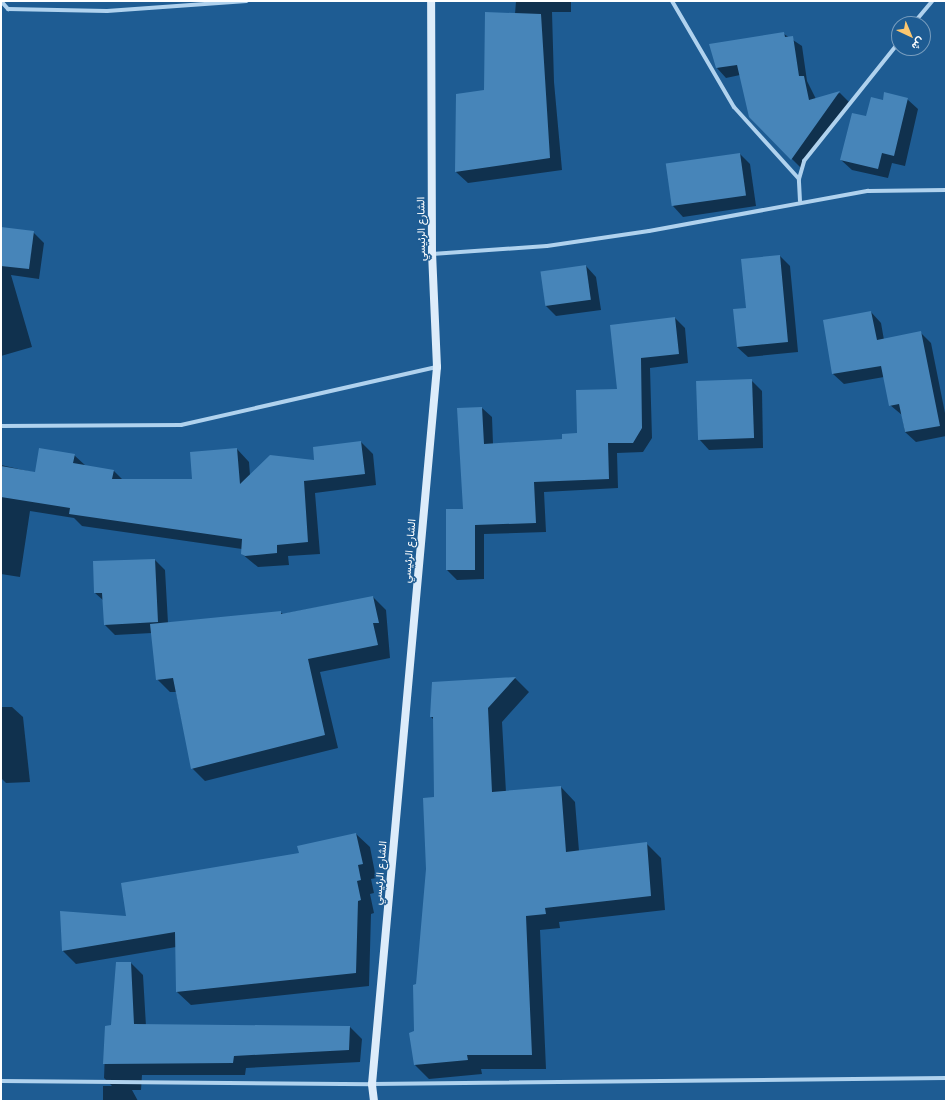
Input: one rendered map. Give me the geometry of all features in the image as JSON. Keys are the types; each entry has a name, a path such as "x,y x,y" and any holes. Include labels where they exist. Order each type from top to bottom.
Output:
{"street":[{"path":"1,2 8,9 107,11 247,1"},
{"name":"الشارع الرئيسي","path":"374,1101 372,1084 437,367 432,254 431,1"},
{"path":"672,1 734,107 799,179"},
{"path":"920,16 932,1"},
{"path":"800,201 799,179 804,161 891,52"},
{"path":"432,254 547,246 618,236 800,201 868,191 946,190"},
{"path":"1,426 181,425 437,367"},
{"path":"1,1082 372,1084 946,1078"}],"building":[{"path":"485,12 541,14 550,158 455,172 456,94 484,90"},
{"path":"784,32 785,37 793,36 799,76 804,76 809,100 840,91 791,160 749,117 737,65 716,68 709,44"},
{"path":"884,92 908,98 894,156 882,153 878,169 840,160 852,113 866,116 871,97 883,100"},
{"path":"740,153 746,196 672,206 666,163"},
{"path":"1,227 34,231 29,269 1,266"},
{"path":"780,255 788,342 737,347 733,309 746,308 741,259"},
{"path":"586,265 591,300 545,306 540,271"},
{"path":"871,311 877,340 921,331 940,426 905,432 899,404 889,406 881,366 832,374 823,320"},
{"path":"675,317 679,354 641,358 642,428 633,443 608,443 609,479 534,482 536,523 475,525 475,570 446,570 446,509 463,509 457,408 482,407 484,444 562,439 562,434 577,433 576,390 617,389 610,325"},
{"path":"752,379 754,438 698,440 696,381"},
{"path":"361,441 365,474 304,481 308,542 277,545 277,553 245,556 241,554 242,539 69,514 70,508 1,497 1,466 35,472 39,448 75,454 73,463 114,470 112,479 192,479 190,452 237,448 240,484 270,455 314,460 313,447"},
{"path":"155,559 158,622 104,625 102,593 94,593 93,561"},
{"path":"373,596 379,623 373,623 378,645 308,659 325,735 191,769 173,678 156,680 150,624 281,611 281,614"},
{"path":"516,677 488,708 492,792 561,786 566,852 647,842 651,896 545,908 546,914 526,916 532,1055 467,1055 468,1060 414,1065 409,1033 414,1031 413,985 416,984 426,869 423,798 434,797 433,717 430,717 432,682"},
{"path":"356,833 363,864 358,865 361,880 357,881 361,900 358,901 356,973 176,992 175,932 62,951 60,911 126,916 121,883 299,853 297,846"},
{"path":"116,962 131,962 134,1024 350,1026 349,1050 234,1056 233,1063 103,1064 105,1026 111,1025"}]}
